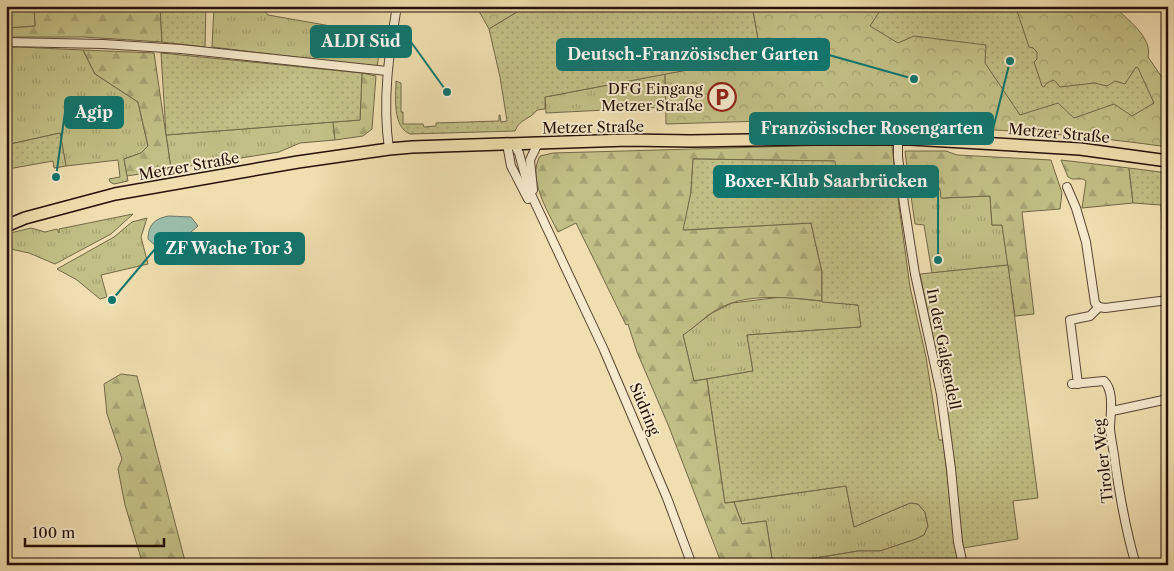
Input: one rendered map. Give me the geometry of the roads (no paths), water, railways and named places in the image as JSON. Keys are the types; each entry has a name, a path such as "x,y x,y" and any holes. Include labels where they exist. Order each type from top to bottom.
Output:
{"main road":[{"name":"Metzer Straße","path":"6,226 25,218 115,194 389,148 628,140 898,139 999,143 1080,149 1168,161"},
{"name":"Metzer Straße","path":"6,218 25,218"}],"street":[{"path":"389,148 386,122 387,71 397,6"},
{"path":"6,42 104,44 181,49 387,71"},
{"name":"In der Galgendell","path":"898,139 899,169 915,274 941,394 958,542 963,565"},
{"name":"Südring","path":"534,202 530,160 538,143"},
{"name":"Südring","path":"510,144 519,153 525,180 534,202 601,342 638,428 692,565"},
{"name":"Südring","path":"510,144 511,166 551,245 565,266"},
{"path":"1067,187 1076,208 1086,242 1095,303 1099,307 1105,308 1168,300"},
{"name":"Tiroler Weg","path":"1099,307 1090,316 1070,320 1075,384 1104,381 1108,385 1112,412 1110,429 1117,479 1136,565"},
{"path":"1112,412 1168,399"}],"place":[{"name":"Französischer Rosengarten","path":"1010,61"},
{"name":"Deutsch-Französischer Garten","path":"914,79"},
{"name":"ALDI Süd","path":"447,92"},
{"name":"DFG Eingang Metzer Straße","path":"722,97"},
{"name":"Agip","path":"56,177"},
{"name":"Boxer-Klub Saarbrücken","path":"938,260"},
{"name":"ZF Wache Tor 3","path":"112,300"}]}
